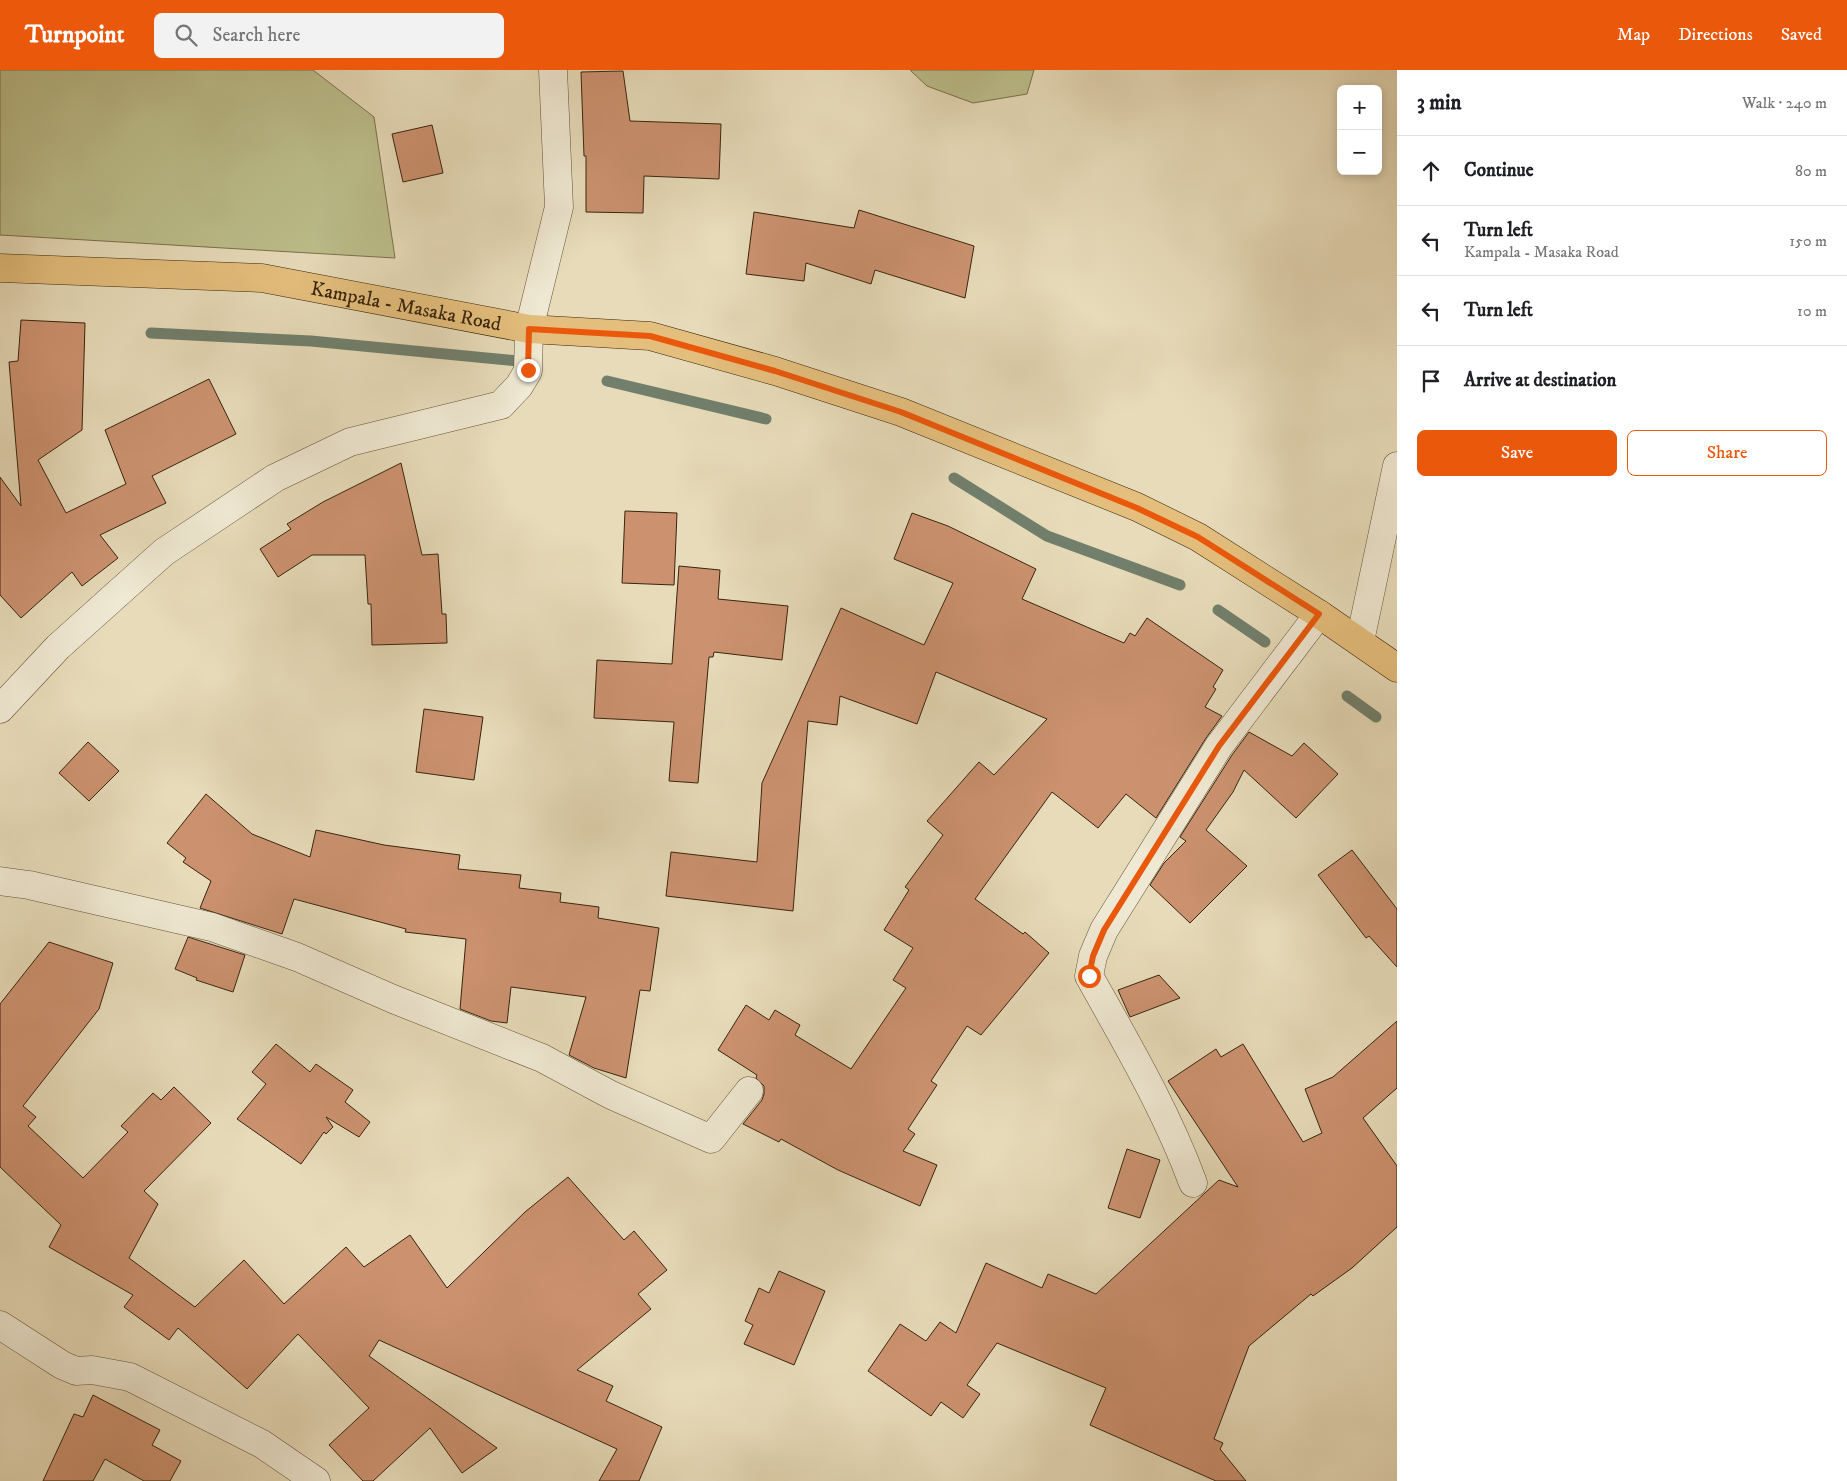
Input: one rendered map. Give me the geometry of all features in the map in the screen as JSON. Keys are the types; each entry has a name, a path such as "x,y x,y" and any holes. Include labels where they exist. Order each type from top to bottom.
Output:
{"main road":[{"name":"Kampala - Masaka Road","path":"0,268 262,278 529,329 650,336 775,371 901,412 1146,512 1198,537 1319,614 1397,668"}],"street":[{"path":"0,709 58,647 151,563 208,521 275,478 350,442 501,405 519,386 528,370 529,329 559,207 553,70"},
{"path":"1360,641 1397,466"},
{"path":"1193,1183 1177,1140 1156,1097 1089,976 1093,956 1104,930 1219,746 1319,614"},
{"path":"0,881 29,885 212,927 297,958 393,999 542,1058 611,1095 711,1139 749,1091"},
{"path":"0,1325 62,1366 76,1371 92,1370 130,1377 262,1444 316,1481"}],"green space":[{"path":"0,70 313,70 374,117 395,258 0,235"},
{"path":"910,70 1034,70 1027,94 973,103 927,86"}],"building":[{"path":"623,71 630,121 721,124 719,179 644,176 643,213 586,212 586,156 584,156 581,72"},
{"path":"432,125 443,173 403,182 392,134"},
{"path":"859,210 974,246 965,298 875,270 871,284 806,263 804,281 746,274 754,212 854,228"},
{"path":"21,320 85,323 82,430 38,460 66,513 126,484 105,430 209,379 236,434 152,476 166,503 100,535 118,558 82,586 72,572 21,618 0,595 0,477 21,506 9,362 18,361"},
{"path":"401,463 422,555 438,554 442,614 446,614 447,643 372,645 371,604 368,604 365,555 312,555 278,577 260,549 291,529 287,524 323,502"},
{"path":"625,511 677,513 674,585 622,583"},
{"path":"912,513 948,526 1036,569 1022,599 1124,643 1130,633 1135,636 1147,618 1223,670 1213,687 1216,689 1205,707 1222,716 1156,818 1126,794 1098,828 1052,792 975,899 1023,934 1025,932 1049,953 981,1035 967,1026 931,1081 937,1085 908,1129 915,1134 903,1151 937,1165 920,1206 838,1170 781,1139 779,1142 743,1124 762,1100 764,1086 756,1078 757,1075 718,1050 746,1005 769,1020 775,1010 800,1025 795,1035 851,1069 906,988 893,980 913,948 884,930 909,890 905,887 943,835 927,821 979,762 994,775 1047,719 936,672 917,724 840,696 837,725 808,721 793,911 666,896 671,852 757,862 762,783 841,608 924,645 953,583 894,559"},
{"path":"679,566 720,570 718,599 788,606 782,660 714,652 713,657 709,657 698,783 669,781 674,722 594,718 597,660 672,664"},
{"path":"424,709 483,717 474,780 416,772"},
{"path":"1249,732 1292,756 1304,743 1338,774 1296,818 1244,770 1233,792 1206,830 1247,866 1190,923 1150,885 1164,863 1186,841 1180,837 1232,755"},
{"path":"88,742 119,771 89,801 59,773"},
{"path":"206,794 252,834 310,857 316,830 384,845 460,855 458,869 521,875 519,888 561,893 560,902 599,907 598,918 659,928 650,991 640,990 626,1078 594,1068 569,1055 586,997 511,987 507,1023 491,1021 460,1009 466,939 405,932 406,929 294,899 282,934 200,908 211,881 183,862 186,858 167,843"},
{"path":"1352,850 1397,909 1397,967 1369,936 1366,938 1318,875"},
{"path":"188,937 245,955 233,992 196,980 197,978 175,969"},
{"path":"49,942 113,963 99,1009 23,1106 36,1117 28,1126 83,1178 128,1132 121,1126 153,1093 161,1100 174,1087 211,1123 144,1191 158,1204 129,1258 195,1307 244,1260 284,1304 346,1247 364,1267 410,1235 447,1288 525,1212 568,1177 624,1240 634,1231 667,1270 638,1294 651,1309 577,1370 613,1386 606,1401 662,1427 639,1481 599,1481 617,1449 379,1340 369,1356 497,1448 462,1473 430,1428 373,1481 363,1481 329,1445 369,1408 298,1334 247,1389 178,1328 169,1340 124,1307 133,1295 49,1247 61,1225 0,1167 0,1004"},
{"path":"1159,975 1180,998 1130,1017 1118,990"},
{"path":"1397,1021 1397,1088 1363,1118 1397,1166 1397,1227 1352,1268 1313,1296 1311,1294 1249,1346 1214,1439 1223,1443 1220,1449 1246,1481 1216,1481 1090,1425 1106,1388 997,1343 967,1385 980,1394 963,1418 941,1402 931,1416 868,1371 900,1324 926,1341 940,1322 956,1333 986,1263 1042,1288 1048,1274 1096,1294 1219,1180 1238,1187 1168,1081 1216,1049 1221,1057 1243,1044 1303,1142 1322,1133 1305,1089 1333,1077"},
{"path":"276,1044 310,1072 316,1064 353,1090 345,1102 370,1122 359,1137 326,1117 333,1127 326,1134 324,1132 301,1164 237,1119 266,1084 252,1072"},
{"path":"1127,1149 1160,1160 1140,1218 1108,1208"},
{"path":"779,1271 825,1291 794,1365 744,1344 753,1325 745,1321 759,1288 769,1293"},
{"path":"93,1395 160,1430 152,1445 181,1461 170,1481 144,1481 105,1459 93,1481 43,1481 74,1414 83,1417"}],"waterway":[{"path":"151,333 311,341 518,361"},
{"path":"607,381 766,419"},
{"path":"954,478 1047,536 1180,585"},
{"path":"1218,610 1265,642"},
{"path":"1347,696 1376,717"}],"route":[{"path":"528,370 529,329 650,336 775,371 901,412 1137,508 1198,537 1319,614 1219,746 1104,930 1093,956 1089,976"}]}
